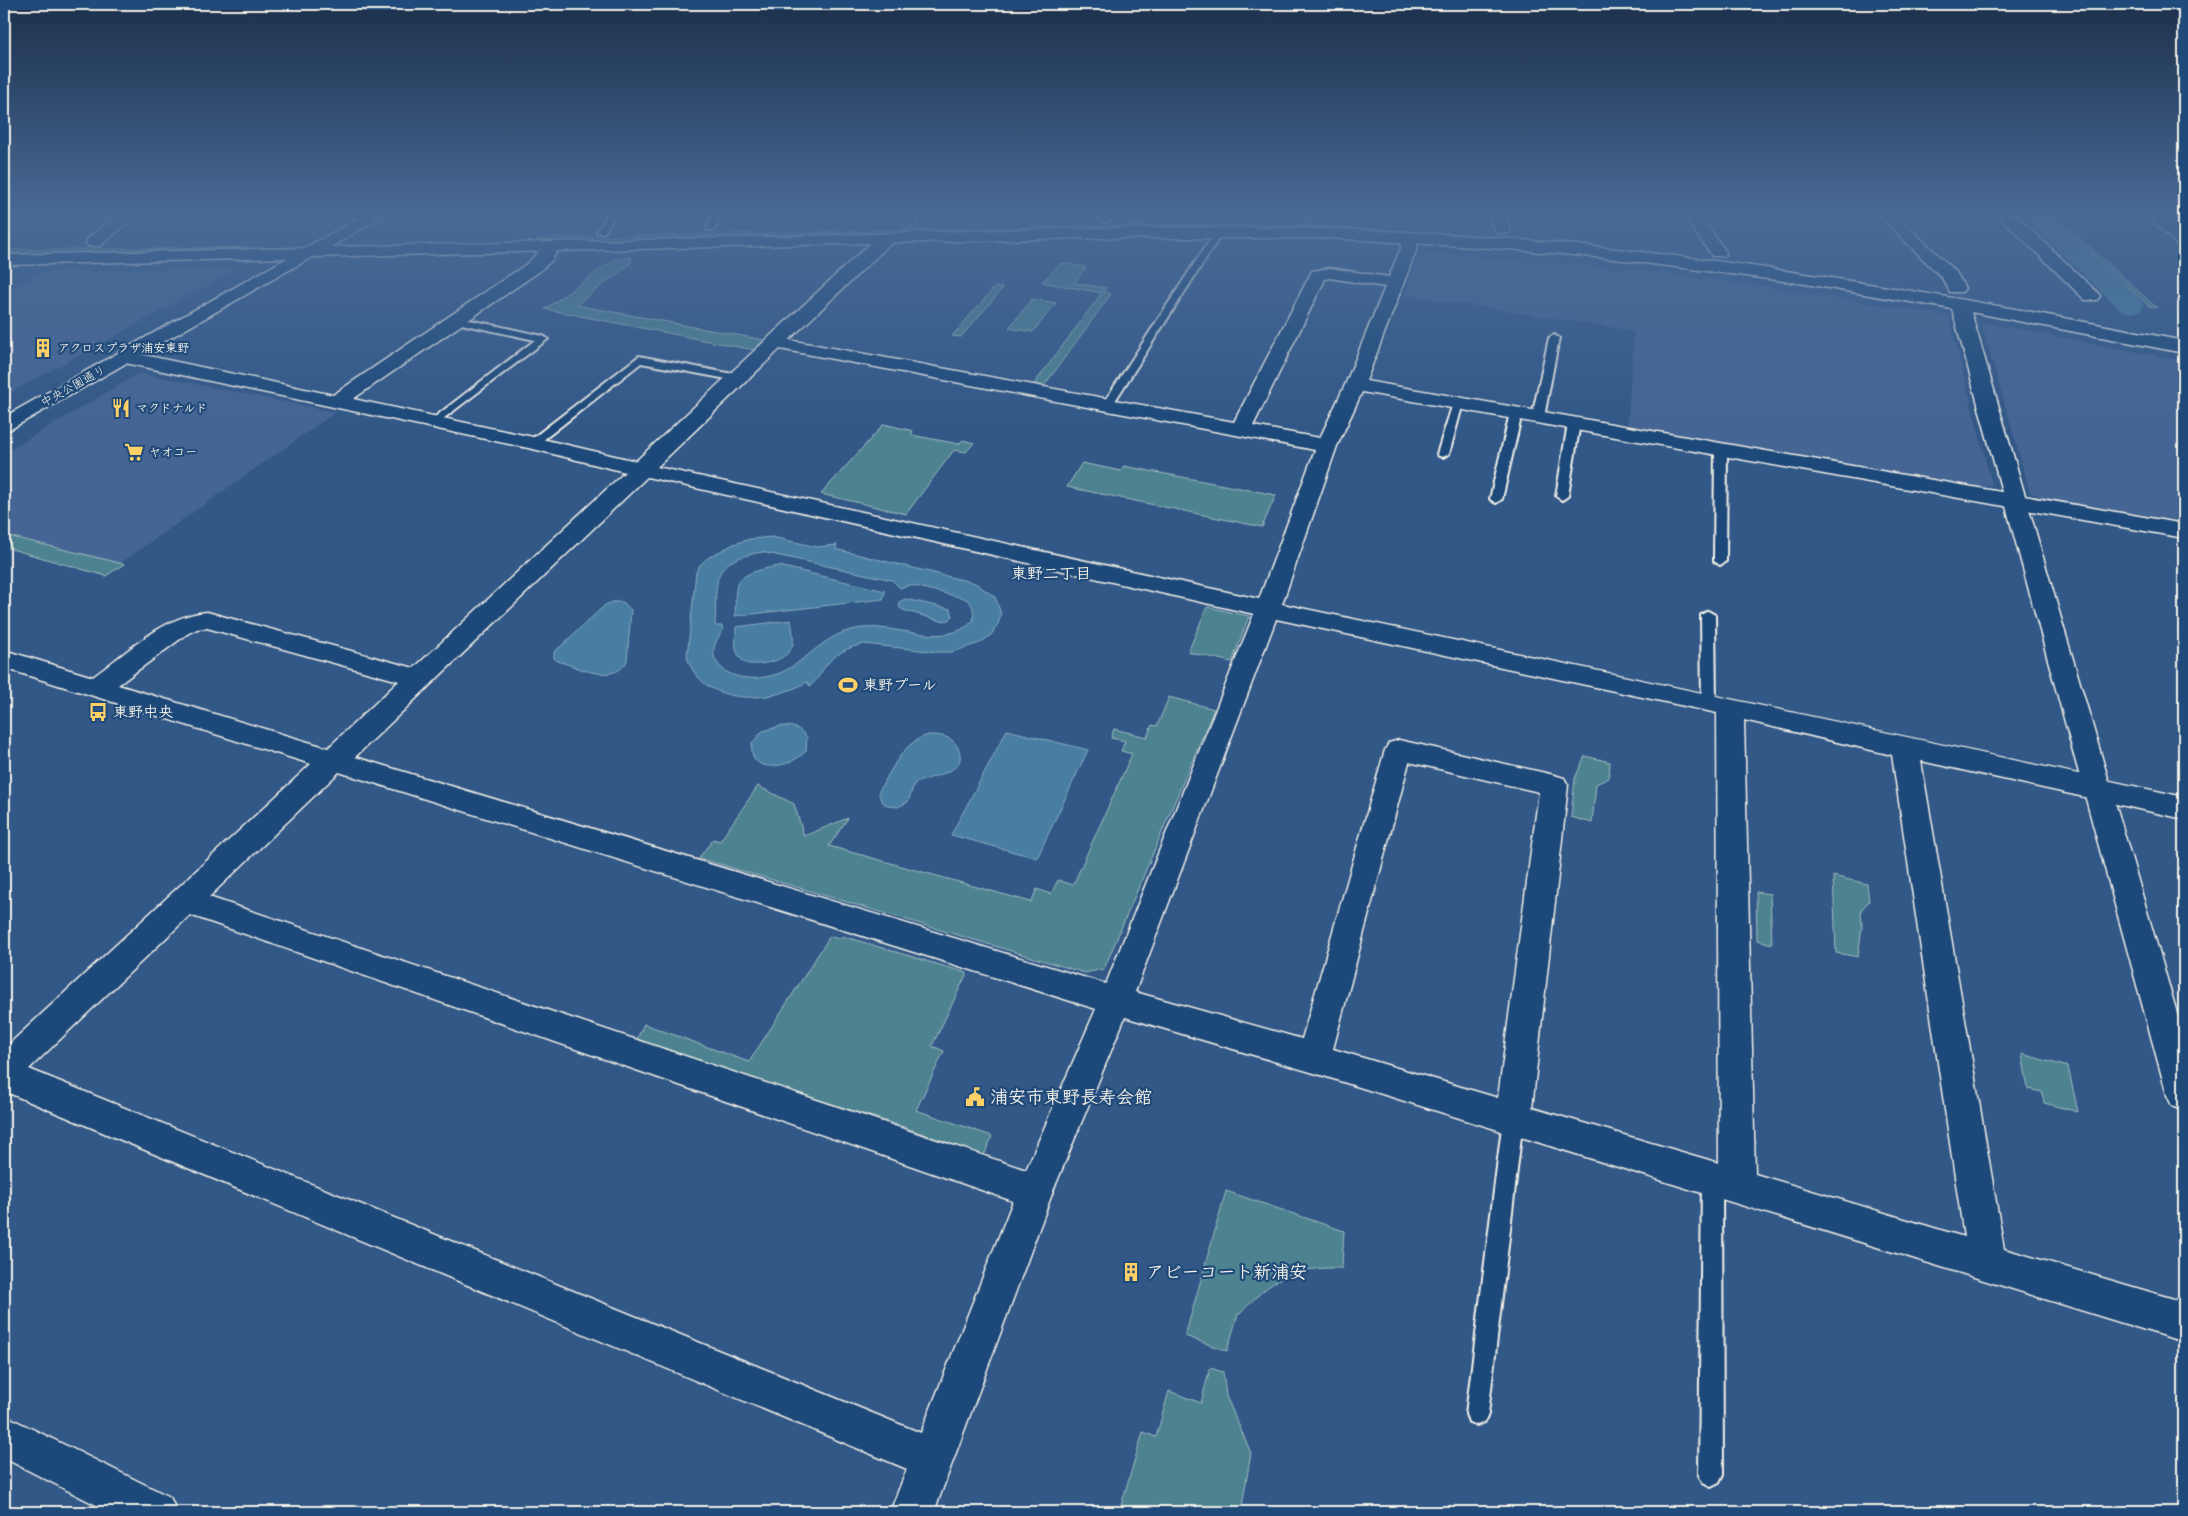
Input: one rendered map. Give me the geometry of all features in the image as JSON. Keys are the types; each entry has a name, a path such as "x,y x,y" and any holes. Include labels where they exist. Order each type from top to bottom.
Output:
{"street":[{"name":"中央公園通り","path":"4,425 252,285"},
{"path":"337,401 508,285"},
{"path":"837,285 643,470 333,759 4,1073 931,1458"},
{"path":"1242,429 1313,285"},
{"path":"912,1512 931,1458 1035,1191 1116,1000 1268,609 1327,446 1355,385 1394,285"},
{"path":"1860,285 1958,297 2054,305"},
{"path":"1893,285 2184,346"},
{"path":"1953,285 2184,1095"},
{"path":"2070,285 2087,303 2184,332"},
{"path":"776,343 1327,446"},
{"path":"125,357 435,422 1268,609 1719,705 1905,748 2184,808"},
{"path":"1355,385 2184,531"},
{"path":"97,687 178,628 193,621 208,620 419,678"},
{"path":"4,659 1116,1000 1314,1058 1512,1120 2184,1322"},
{"path":"1719,705 1725,1183"},
{"path":"1905,748 1987,1262"},
{"path":"1314,1058 1399,750 1554,785 1512,1120"},
{"path":"184,900 1035,1191"},
{"path":"4,1436 155,1512"}],"lane":[{"path":"1108,404 1184,285"},
{"path":"435,422 543,339 456,320"},
{"path":"1538,417 1554,338"},
{"path":"533,444 639,360 738,378"},
{"path":"1443,454 1458,403"},
{"path":"1496,499 1516,413"},
{"path":"1562,496 1574,423"},
{"path":"1720,448 1720,561"},
{"path":"1708,615 1719,705"},
{"path":"1477,1414 1512,1120"},
{"path":"1711,1475 1725,1183"}],"shaded area":[{"name":"アクロスプラザ浦安東野","path":"19,285 209,285 4,396 4,292"},
{"path":"1409,285 1751,285 1949,316 1992,485 1982,488 1627,428 1634,331 1405,295"},
{"path":"1981,322 2184,361 2184,525 2051,502 2030,492"},
{"path":"139,373 336,412 118,565 4,537 4,453"},
{"path":"772,537 817,547 837,545 835,549 975,583 995,597 1001,614 998,624 991,635 980,643 952,652 864,644 847,649 837,655 828,663 810,686 807,682 792,689 757,697 722,693 707,685 695,673 687,657 696,572 700,565 709,557 734,544 750,539","holes":["762,552 892,580 900,588 910,585 964,598 973,607 973,621 961,630 933,635 886,629 856,629 828,640 788,669 760,678 739,677 730,674 722,668 714,657 714,649 723,630 722,626 715,626 717,585 719,575 724,567 732,561"]},
{"path":"779,566 885,591 883,599 735,616 737,585 740,581 755,571"},
{"path":"905,599 950,609 953,616 949,620 941,621 903,610 900,608 899,602"},
{"path":"613,602 623,602 631,610 627,661 621,668 604,674 595,673 554,658 554,652 605,605"},
{"path":"791,620 793,644 790,650 781,658 768,663 749,664 737,654 736,627"},
{"path":"781,726 792,727 802,731 807,738 806,751 791,762 781,765 763,765 756,761 752,754 752,743 763,731"},
{"path":"1007,730 1088,750 1037,858 951,835"},
{"path":"929,735 937,735 952,740 957,746 960,755 959,763 946,772 914,784 908,802 898,807 884,804 880,799 879,791 899,757 912,743"}],"green space":[{"path":"579,285 603,285 576,305 764,340 754,350 545,309"},
{"path":"1057,285 1085,285 1106,288 1103,292 1111,294 1044,386 1034,384 1102,293"},
{"path":"2125,285 2131,285 2157,308 2149,306"},
{"path":"995,287 1003,288 961,337 952,336"},
{"path":"1032,299 1056,303 1033,332 1009,328"},
{"path":"884,424 913,431 911,435 959,444 963,440 974,443 966,452 954,450 906,514 821,494"},
{"path":"1082,463 1121,471 1124,466 1276,495 1262,527 1067,487"},
{"path":"4,535 124,564 106,576 4,547"},
{"path":"1207,607 1249,616 1232,662 1188,652"},
{"path":"1169,697 1214,709 1104,969 1085,973 699,858 713,839 720,841 758,786 794,804 804,836 848,818 829,846 1031,902 1037,889 1051,894 1058,880 1073,885 1132,754 1121,751 1125,741 1111,738 1114,729 1147,737 1152,725 1157,726"},
{"path":"1585,756 1610,762 1609,778 1596,784 1592,823 1571,817 1575,778"},
{"path":"1833,876 1867,884 1869,901 1861,910 1862,926 1858,957 1836,953"},
{"path":"1756,892 1770,894 1772,944 1757,940"},
{"path":"830,936 839,939 842,936 967,973 932,1046 944,1051 916,1110 992,1136 984,1156 907,1128 636,1041 644,1024 749,1062"},
{"path":"2022,1054 2068,1067 2078,1112 2044,1103 2042,1092 2028,1089"},
{"path":"1226,1191 1344,1231 1342,1268 1309,1270 1284,1277 1273,1283 1238,1314 1227,1351 1185,1336"},
{"path":"1210,1368 1223,1372 1226,1396 1251,1453 1241,1512 1119,1512 1143,1432 1156,1437 1169,1391 1201,1403"}],"waterway":[{"path":"2109,285 2131,305"}],"place":[{"name":"アクロスプラザ浦安東野","path":"43,348"},
{"name":"マクドナルド","path":"121,408"},
{"name":"ヤオコー","path":"134,452"},
{"name":"東野プール","path":"848,685"},
{"name":"東野中央","path":"98,712"},
{"name":"浦安市東野長寿会館","path":"975,1097"},
{"name":"アビーコート新浦安","path":"1131,1272"}],"district":[{"name":"東野二丁目","path":"1051,573"}]}
